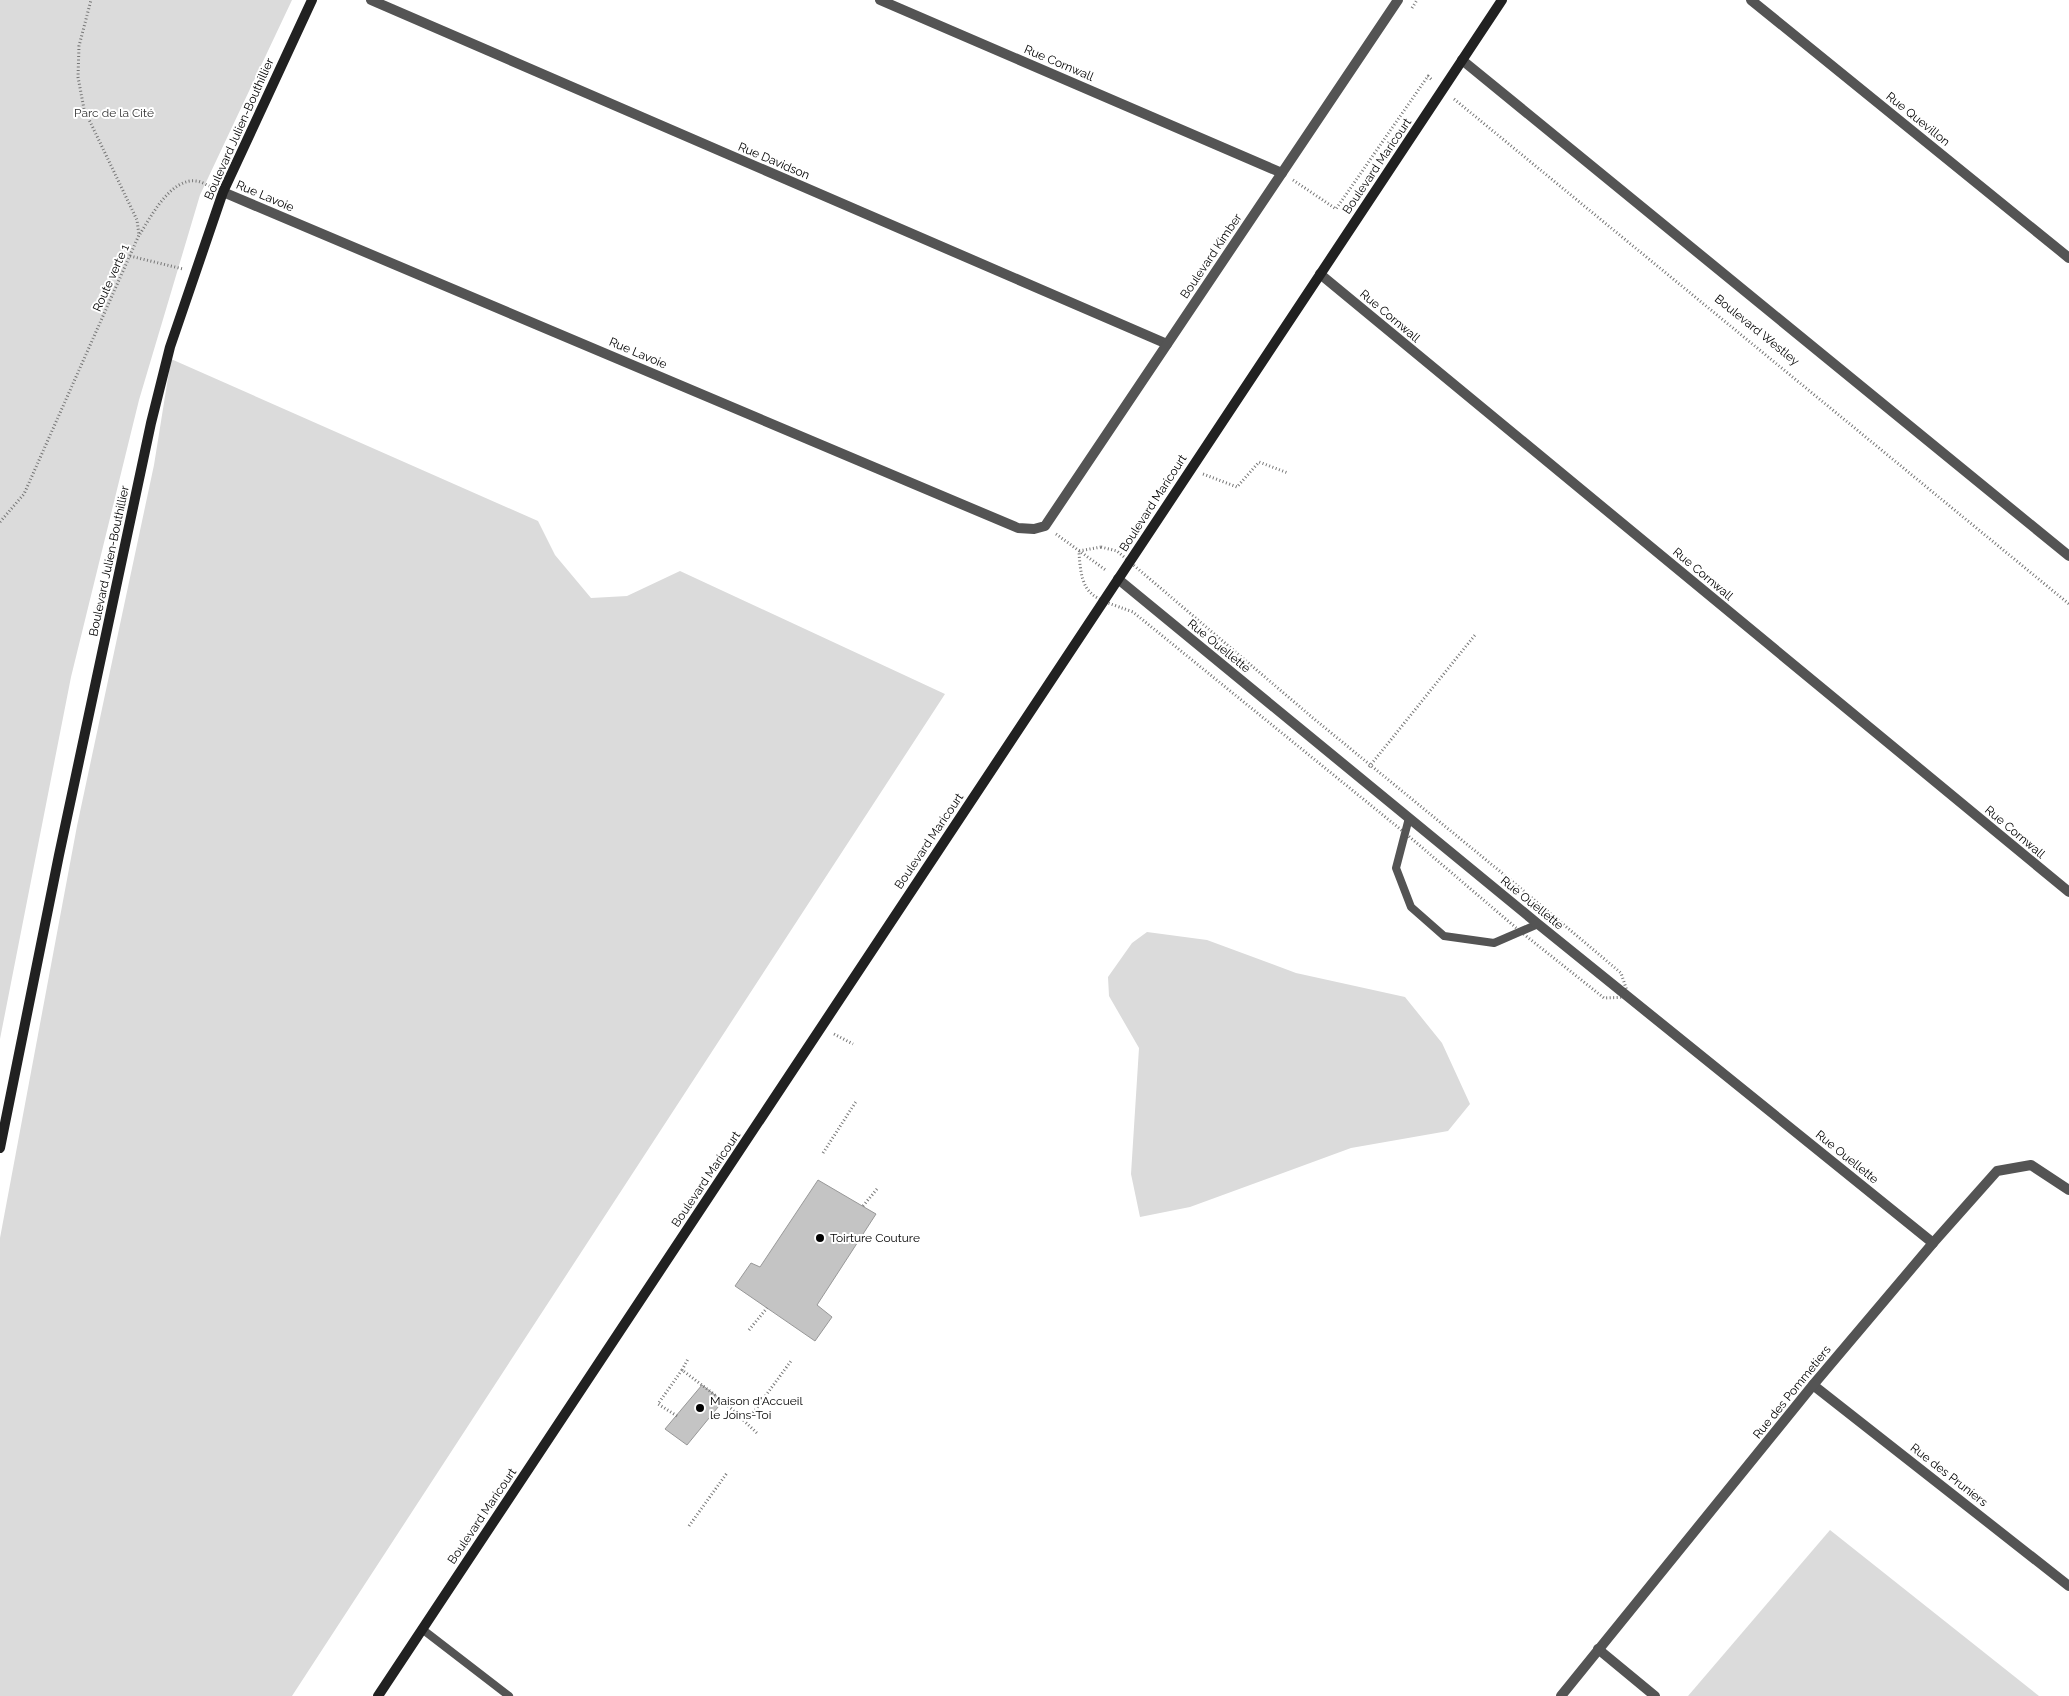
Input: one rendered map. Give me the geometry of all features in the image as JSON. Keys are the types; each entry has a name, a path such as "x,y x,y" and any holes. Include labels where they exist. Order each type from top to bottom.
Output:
{"street":[{"name":"Boulevard Julien-Bouthillier","path":"0,1148 63,835 151,423 170,347 223,192 312,0"},
{"name":"Rue Davidson","path":"371,0 1167,344"},
{"name":"Rue Cornwall","path":"880,0 1282,173"},
{"name":"Boulevard Kimber","path":"1045,526 1398,0"},
{"name":"Boulevard Maricourt","path":"378,1696 1502,0"},
{"name":"Rue Quevillon","path":"1751,0 2069,258"},
{"name":"Boulevard Westley","path":"1462,60 2069,556"},
{"name":"Rue Lavoie","path":"223,192 1018,528 1034,529 1045,526"},
{"name":"Rue Cornwall","path":"1320,274 2069,892"},
{"name":"Rue Ouellette","path":"1118,579 1538,924 1933,1243"},
{"name":"Rue des Pommetiers","path":"1561,1696 1813,1385 1933,1243 1997,1171 2031,1165 2069,1190"},
{"name":"Rue des Pruniers","path":"1813,1385 2069,1586"},
{"path":"1598,1650 1655,1696"}],"lane":[{"path":"1409,818 1396,868 1411,908 1444,936 1494,944 1538,924"},
{"path":"422,1629 509,1696"}],"path":[{"name":"Route verte 1","path":"0,522 24,494 139,235 137,220 84,109 78,77 79,46 91,0"},
{"name":"Boulevard Westley","path":"1295,182 1336,209 1428,76 2069,604"},
{"path":"139,235 157,206 173,189 186,182 196,181 223,192"},
{"path":"130,256 195,273"},
{"path":"1190,470 1237,486 1259,462 1288,473"},
{"path":"1058,535 1118,579"},
{"path":"1080,551 1101,547 1117,551"},
{"path":"1080,551 1080,572 1084,587 1090,592"},
{"path":"1360,778 1475,635"},
{"path":"820,1028 853,1044"},
{"path":"824,1153 857,1100"},
{"path":"863,1206 877,1189"},
{"path":"749,1330 767,1308"},
{"path":"677,1416 658,1404 688,1359"},
{"path":"753,1413 791,1360"},
{"path":"682,1370 723,1401 758,1434"},
{"path":"689,1526 727,1473"}],"green space":[{"name":"Parc de la Cité","path":"0,0 292,0 200,195 139,400 71,677 0,1039"},
{"path":"171,359 538,521 555,555 591,598 627,596 680,571 945,694 292,1696 0,1696 0,1238 77,826 154,465"},
{"path":"1147,932 1207,940 1296,973 1405,997 1442,1043 1470,1104 1448,1131 1351,1148 1190,1207 1140,1217 1131,1174 1139,1048 1109,996 1108,977 1132,943"},
{"path":"1830,1530 2039,1696 1688,1696"}],"building":[{"name":"Toirture Couture","path":"818,1180 876,1214 817,1305 832,1317 815,1341 735,1286 751,1263 760,1267"},
{"name":"Maison d'Accueil le Joins-Toi","path":"702,1385 723,1401 687,1445 665,1429"}],"place":[{"name":"Toirture Couture","path":"820,1238"},
{"name":"Maison d'Accueil le Joins-Toi","path":"700,1408"}]}
